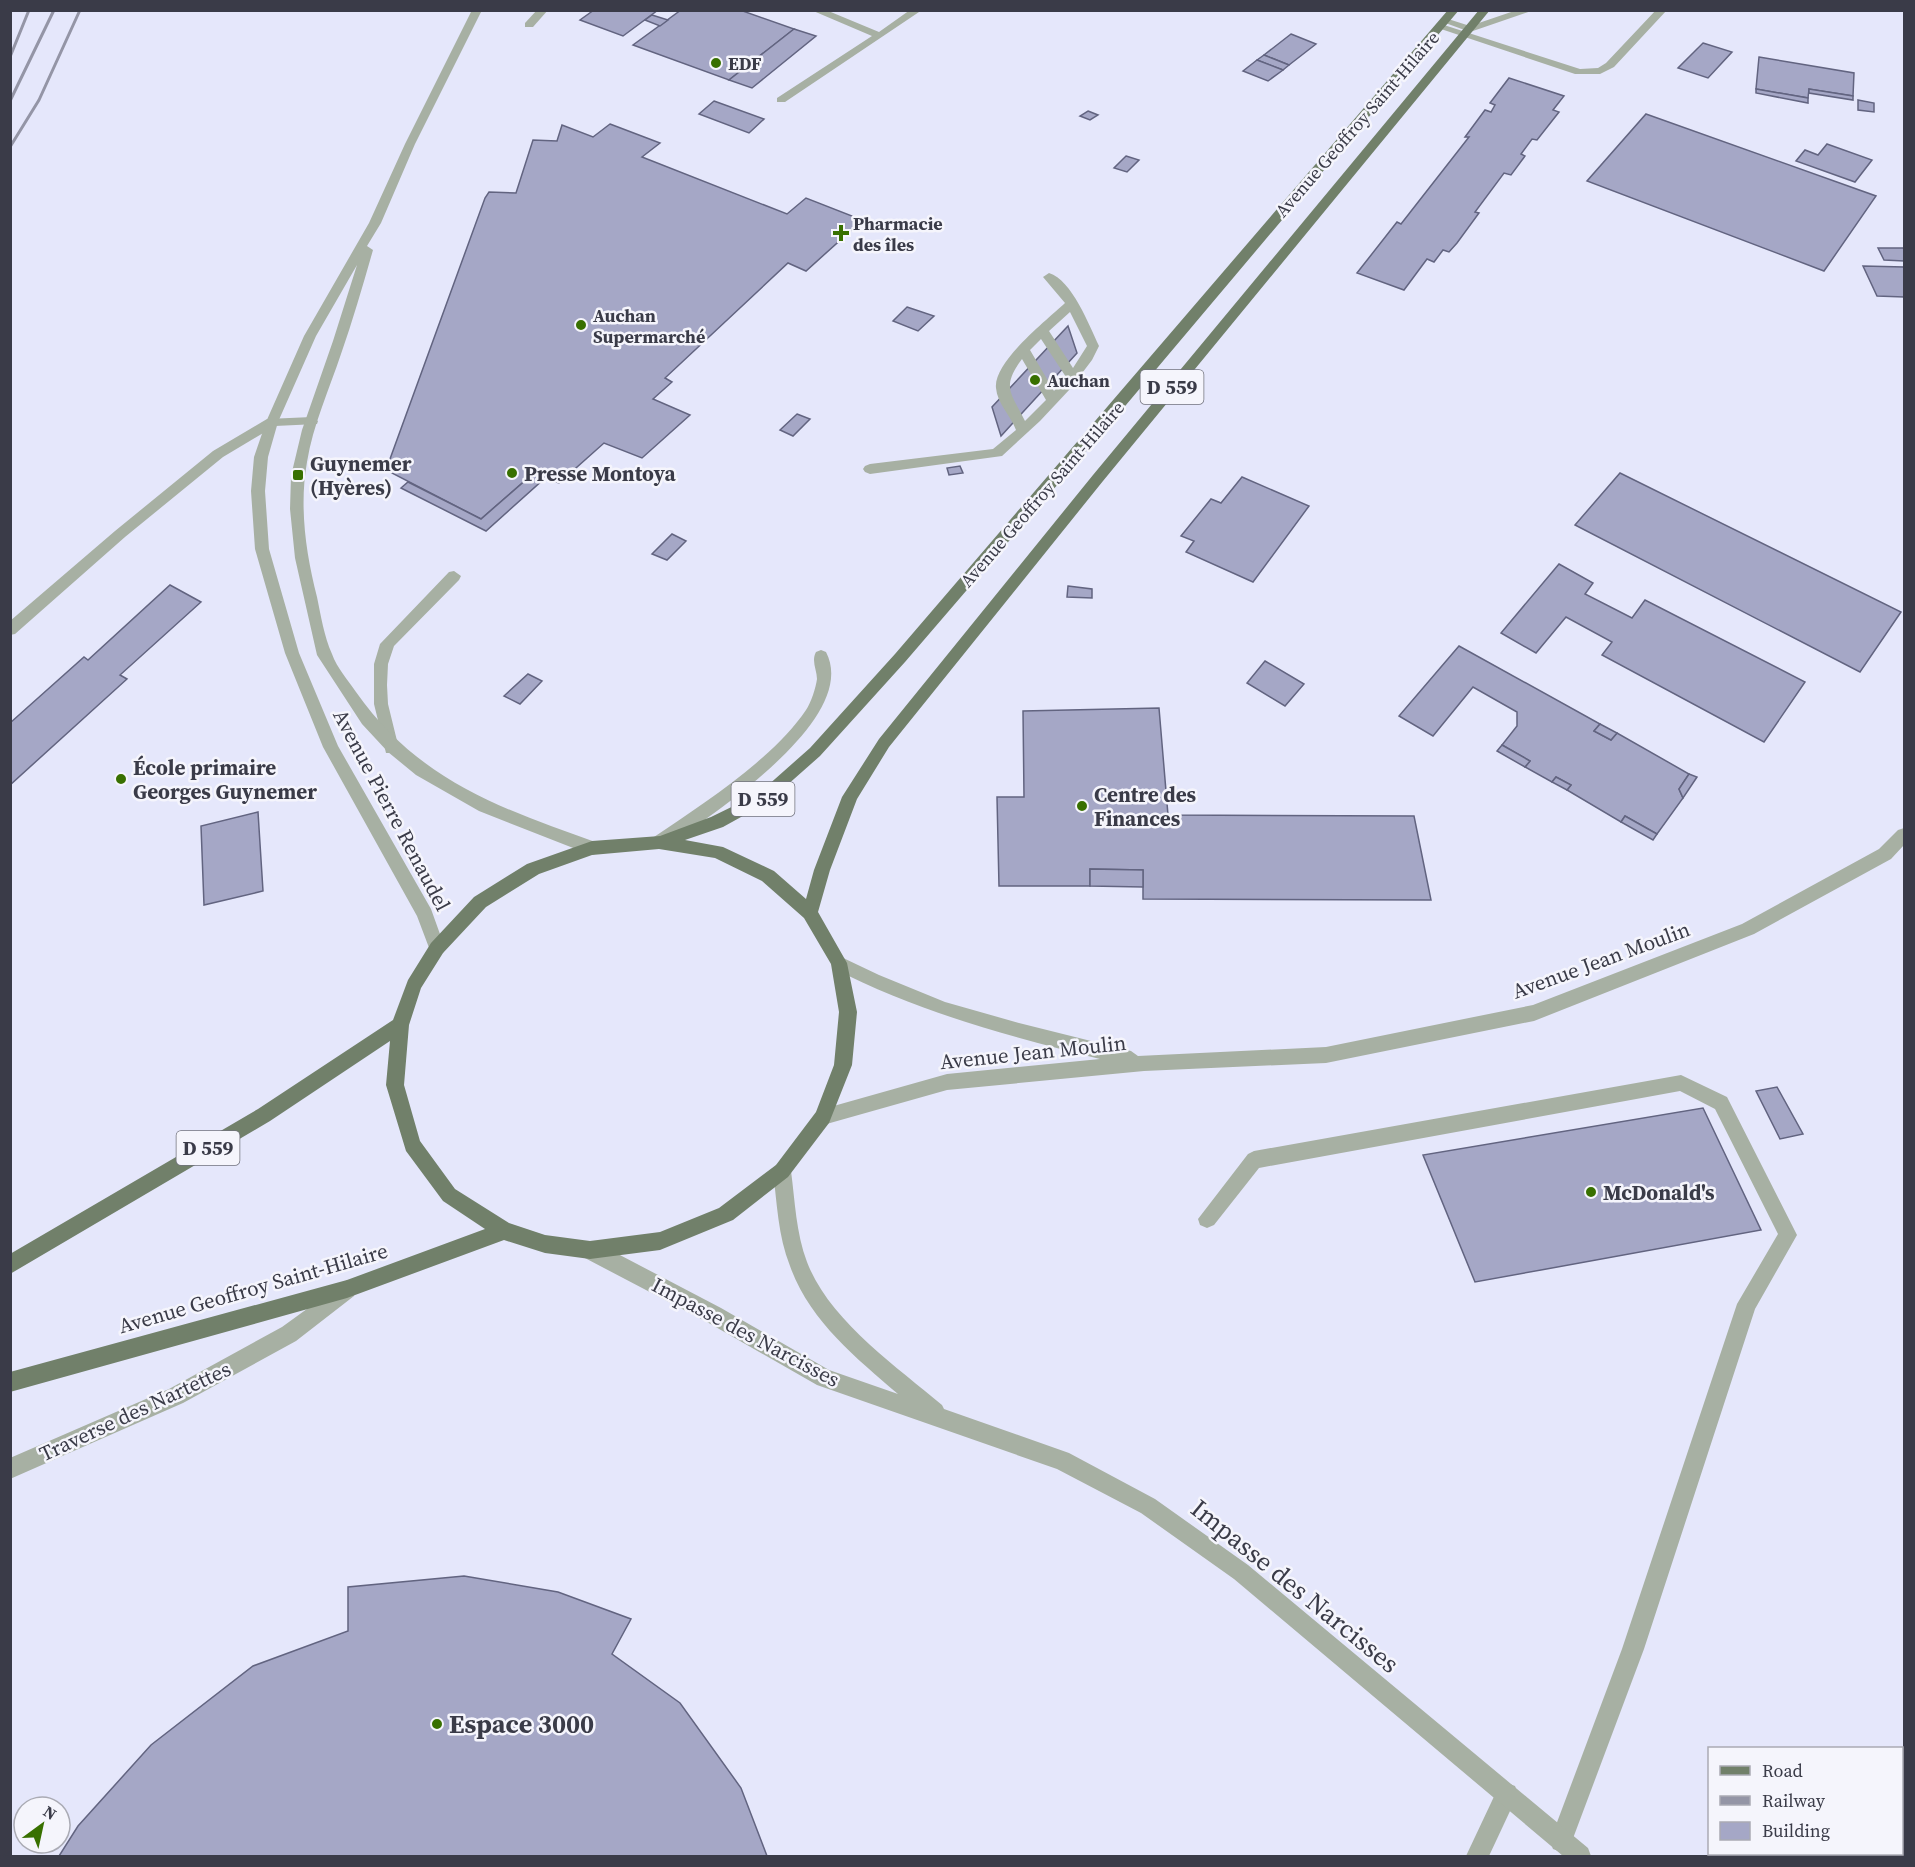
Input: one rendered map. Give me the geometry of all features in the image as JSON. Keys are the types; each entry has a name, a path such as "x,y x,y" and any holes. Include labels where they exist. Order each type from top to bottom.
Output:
{"main road":[{"name":"Avenue Geoffroy Saint-Hilaire","path":"659,842 717,822 763,798 815,752 900,658 1121,402 1454,10"},
{"name":"Avenue Geoffroy Saint-Hilaire","path":"810,913 822,870 850,797 884,743 1105,468 1485,11"},
{"path":"659,842 717,852 768,876 810,913 839,963 848,1012 843,1065 823,1117 782,1171 726,1214 660,1241 590,1250 545,1244 504,1231 449,1195 412,1145 395,1085 400,1025 414,985 436,948 480,902 534,869 592,848 659,842"},
{"name":"D 559","path":"10,1265 264,1115 400,1025"},
{"name":"Avenue Geoffroy Saint-Hilaire","path":"10,1382 347,1289 504,1231"}],"street":[{"name":"Avenue Pierre Renaudel","path":"436,948 424,914 331,747 292,653 262,549 259,480 261,457 273,422 310,336 375,223 410,144 477,10"},
{"path":"530,25 543,10"},
{"path":"816,10 880,36"},
{"path":"781,100 917,10"},
{"path":"1468,32 1529,10"},
{"path":"1442,24 1579,72 1591,73 1610,65 1662,10"},
{"name":"Avenue Pierre Renaudel","path":"375,223 342,335 312,421 298,475 300,538 306,584 323,652 359,712 391,749 422,774 455,793 517,821 592,848"},
{"path":"870,469 997,453 1052,399 1090,356 1093,346 1067,295 1049,277"},
{"path":"1022,430 1002,390 1001,380 1008,366 1072,303"},
{"path":"1043,332 1072,376"},
{"path":"1024,351 1052,399"},
{"path":"10,630 120,534 218,454 245,436 273,422 312,421"},
{"path":"391,749 381,704 380,685 381,664 387,644 453,576"},
{"path":"659,842 702,813 778,753 814,711 824,680 821,656"},
{"name":"Avenue Jean Moulin","path":"823,1117 947,1082 1144,1063 1326,1055 1534,1012 1748,929 1885,854 1905,835"},
{"name":"Avenue Jean Moulin","path":"839,963 873,982 953,1014 1144,1063"},
{"path":"1207,1219 1254,1160 1682,1083 1720,1103 1788,1235 1747,1304 1633,1649 1620,1678 1561,1840"},
{"name":"Impasse des Narcisses","path":"782,1171 799,1266 819,1304 852,1338 940,1416"},
{"name":"Impasse des Narcisses","path":"590,1250 714,1315 824,1378 940,1416 1062,1460 1148,1506 1241,1572 1580,1857"},
{"name":"Traverse des Nartettes","path":"10,1470 176,1396 289,1334 347,1289"},
{"path":"1477,1857 1507,1794"}],"building":[{"path":"594,10 658,10 623,36 580,20"},
{"name":"EDF","path":"681,10 740,10 794,29 729,80 633,45"},
{"path":"652,15 668,20 660,26 645,20"},
{"path":"794,29 816,36 752,88 729,80"},
{"path":"1291,34 1316,44 1289,65 1264,55"},
{"path":"1703,43 1732,52 1708,78 1678,68"},
{"path":"1264,55 1289,65 1283,70 1257,60"},
{"path":"1759,57 1854,73 1853,96 1809,89 1808,98 1756,89"},
{"path":"1257,60 1283,70 1268,81 1243,71"},
{"path":"1509,78 1564,96 1553,110 1559,112 1537,140 1532,139 1521,154 1525,156 1511,175 1504,173 1475,212 1479,213 1449,252 1443,250 1434,262 1427,259 1404,290 1357,273 1397,222 1401,224 1469,137 1465,137 1485,110 1491,112 1495,105 1490,103"},
{"path":"1756,89 1808,98 1808,103 1756,93"},
{"path":"1809,89 1853,96 1853,100 1809,93"},
{"path":"1858,100 1874,103 1874,112 1858,110"},
{"path":"714,101 764,119 749,133 699,114"},
{"path":"1088,111 1098,115 1090,120 1080,116"},
{"path":"1646,114 1876,196 1824,271 1587,181"},
{"name":"Auchan Supermarché","path":"610,124 660,143 642,157 787,214 806,198 852,216 856,226 806,271 788,263 665,378 672,382 653,399 690,415 642,458 604,443 559,483 535,472 481,519 386,470 485,198 489,192 516,193 533,140 557,141 562,125 593,137"},
{"path":"1827,144 1872,160 1855,182 1796,161 1805,150 1818,155"},
{"path":"1126,156 1139,160 1127,172 1114,168"},
{"path":"1878,248 1904,248 1904,261 1884,260"},
{"path":"1863,266 1904,267 1904,297 1877,296"},
{"path":"907,307 934,316 918,331 893,321"},
{"name":"Auchan","path":"1068,326 1077,353 1001,436 992,407"},
{"path":"797,414 810,419 793,436 780,430"},
{"path":"960,466 963,473 949,475 947,468"},
{"path":"535,472 545,478 486,531 401,488 408,482 481,519"},
{"path":"1620,473 1901,612 1860,672 1575,525"},
{"path":"1242,477 1309,506 1253,582 1186,552 1194,541 1181,536 1211,499 1221,503"},
{"path":"672,534 686,541 667,560 652,554"},
{"path":"1559,564 1593,583 1585,594 1632,618 1645,600 1805,682 1764,742 1602,655 1612,642 1566,617 1536,653 1501,633"},
{"path":"170,585 201,602 120,675 127,679 10,785 10,723 84,657 88,660"},
{"path":"1068,586 1092,589 1092,598 1067,597"},
{"path":"1459,646 1600,724 1594,731 1611,740 1617,733 1689,774 1679,789 1683,798 1657,834 1625,816 1621,822 1567,790 1571,785 1556,777 1552,782 1525,767 1530,761 1502,745 1517,726 1517,712 1473,687 1433,736 1399,716"},
{"path":"1265,661 1304,684 1285,706 1247,683"},
{"path":"528,674 542,681 520,704 504,696"},
{"name":"Centre des Finances","path":"1159,708 1168,815 1414,816 1431,900 1143,899 1143,870 1090,869 1090,886 999,886 997,797 1024,797 1023,711"},
{"path":"1600,724 1617,733 1611,740 1594,731"},
{"path":"1502,745 1530,761 1525,767 1497,751"},
{"path":"1689,774 1697,777 1683,798 1679,789"},
{"path":"1556,777 1571,785 1567,790 1552,782"},
{"path":"258,812 263,891 204,905 201,826"},
{"path":"1625,816 1657,834 1653,840 1621,822"},
{"path":"1090,869 1143,870 1143,887 1090,886"},
{"path":"1777,1087 1803,1134 1780,1139 1756,1091"},
{"name":"McDonald's","path":"1703,1108 1761,1230 1475,1282 1423,1155"},
{"name":"Espace 3000","path":"464,1576 558,1592 631,1619 612,1654 680,1703 741,1788 767,1856 59,1856 72,1855 72,1835 78,1826 151,1745 253,1666 348,1631 348,1587"}],"railway":[{"path":"10,57 29,10"},
{"path":"10,101 54,10"},
{"path":"10,147 39,100 80,10"}],"place":[{"name":"EDF","path":"716,63"},
{"name":"Pharmacie des îles","path":"841,233"},
{"name":"Auchan Supermarché","path":"581,325"},
{"name":"Auchan","path":"1035,380"},
{"name":"Presse Montoya","path":"512,473"},
{"name":"Guynemer (Hyères)","path":"298,475"},
{"name":"École primaire Georges Guynemer","path":"121,779"},
{"name":"Centre des Finances","path":"1082,806"},
{"name":"McDonald's","path":"1591,1192"},
{"name":"Espace 3000","path":"437,1724"}]}
